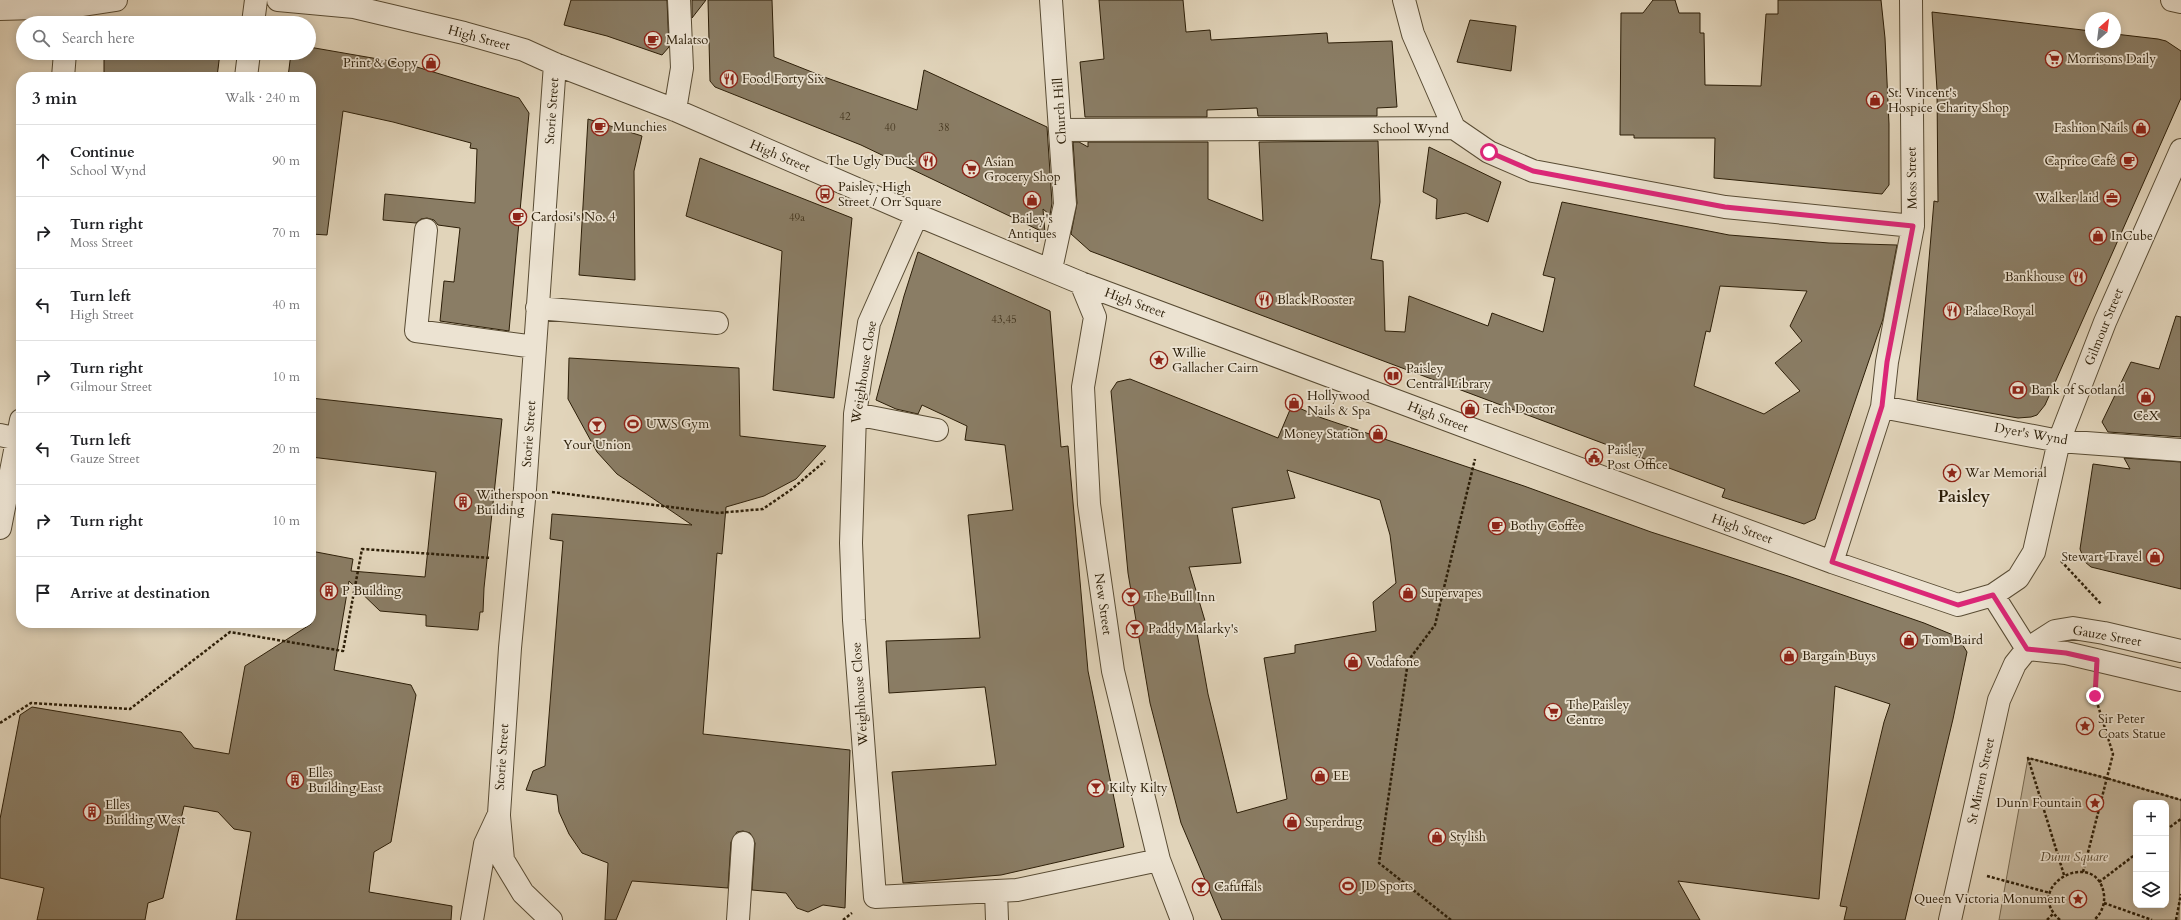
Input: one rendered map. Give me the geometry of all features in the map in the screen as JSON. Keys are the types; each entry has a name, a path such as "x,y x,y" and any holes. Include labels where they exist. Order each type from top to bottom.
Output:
{"street":[{"path":"5,6 70,15 116,0"},
{"path":"254,16 256,0"},
{"name":"High Street","path":"278,0 354,7 494,41 524,50 555,64 675,110 917,215 1051,269 1081,283 1482,433 1832,562 1958,605 1993,595"},
{"path":"675,110 682,68 679,0"},
{"name":"Church Hill","path":"1051,0 1062,130 1065,204 1051,269"},
{"path":"1404,0 1413,34 1454,128"},
{"name":"Moss Street","path":"1832,562 1882,406 1887,362 1913,226 1911,0"},
{"path":"2172,0 2181,2"},
{"path":"63,72 64,60"},
{"path":"247,72 248,60"},
{"name":"Storie Street","path":"472,920 485,844 499,814 510,648 525,489 555,64"},
{"name":"School Wynd","path":"1062,130 1454,128 1489,152 1533,171 1725,207 1913,226"},
{"name":"Gilmour Street","path":"1993,595 2018,578 2034,552 2059,440 2105,322 2181,150"},
{"name":"Weighhouse Close","path":"917,215 869,324 855,414 851,543 854,612 874,897 1017,890 1159,860"},
{"path":"426,230 416,331 534,347"},
{"name":"New Street","path":"1081,283 1095,317 1084,387 1089,504 1113,671 1159,860 1182,920"},
{"path":"537,308 718,323"},
{"name":"Dyer's Wynd","path":"1882,406 2059,440 2181,450"},
{"path":"855,414 937,430"},
{"path":"0,528 13,431"},
{"path":"1993,595 2027,649"},
{"name":"Gauze Street","path":"2027,649 2055,631 2073,628 2104,632 2181,651"},
{"name":"Gauze Street","path":"2027,649 2066,653 2181,680"},
{"name":"St Mirren Street","path":"1950,920 1999,700 2014,664 2027,649"},
{"path":"499,814 503,860 523,893 551,920"},
{"path":"738,920 743,843"},
{"path":"996,891 997,920"}],"path":[{"path":"1451,920 1379,862 1408,661 1435,625 1482,433"},
{"path":"525,489 718,513 763,509 792,489 854,436"},
{"path":"2038,537 2103,605 2104,632"},
{"path":"0,723 31,703 130,709 230,632 343,651 362,549 518,560"},
{"path":"2083,872 2113,754 2095,696 2097,660"},
{"path":"2064,875 2028,758 2106,778 2181,800"},
{"path":"2169,828 2181,819"},
{"path":"2099,882 2133,856"},
{"path":"1962,870 2050,893"},
{"path":"2060,920 2051,907 2050,893 2053,886 2064,875 2083,872 2099,882 2102,889 2104,903 2101,911 2094,920"},
{"path":"2176,920 2181,894"},
{"path":"2104,903 2152,920"},
{"path":"2047,920 2054,913"}],"green space":[{"name":"Dunn Square","path":"2028,758 2106,778 2181,800 2179,920 1999,920"}],"building":[{"path":"571,0 667,0 669,47 662,55 607,36 564,25"},
{"path":"692,0 706,0 692,18"},
{"path":"708,0 772,0 774,57 827,78 917,110 924,70 1047,127 1052,203 1050,215 1043,209 1045,233 861,145 715,87 710,81"},
{"path":"1099,0 1183,0 1186,32 1210,30 1211,40 1327,33 1328,43 1392,41 1397,107 1377,108 1377,116 1258,116 1257,108 1207,110 1207,117 1085,117 1080,62 1104,59"},
{"path":"1653,0 1675,0 1679,13 1700,13 1700,33 1704,33 1705,85 1761,86 1766,14 1778,14 1778,0 1881,0 1885,38 1889,124 1889,185 1882,194 1714,178 1715,138 1634,138 1634,135 1620,135 1621,13 1643,13"},
{"path":"1932,12 2085,30 2085,48 2121,48 2121,35 2166,41 2181,51 2181,98 2045,405 2037,415 2031,417 2018,418 1917,400 1934,201 1938,202 1937,90"},
{"path":"1470,20 1516,26 1511,71 1457,62"},
{"path":"316,48 407,64 519,98 529,113 509,331 440,321 444,281 454,282 460,228 438,225 434,220 427,218 421,219 416,223 383,220 385,194 475,203 477,149 470,148 471,143 393,122 343,111 327,235 316,234 316,72 289,72 290,60 316,60"},
{"path":"104,60 219,60 218,72 104,72"},
{"path":"588,119 642,136 634,171 635,280 579,275"},
{"path":"1378,141 1380,202 1371,259 1383,261 1385,331 1405,332 1409,296 1488,326 1492,313 1543,332 1555,278 1543,275 1562,202 1729,235 1829,243 1897,245 1883,319 1815,519 1804,524 1722,497 1725,489 1090,251 1071,234 1077,203 1073,142 1079,142 1088,147 1088,142 1208,142 1208,199 1263,221 1259,142","holes":["1720,286 1807,291 1790,326 1802,341 1775,363 1800,391 1764,414 1694,386 1706,331 1710,332"]},
{"path":"1429,147 1501,182 1488,222 1466,213 1436,219 1437,199 1423,192"},
{"path":"700,158 852,218 834,398 773,390 782,251 686,216"},
{"path":"918,252 1050,311 1061,447 1068,446 1088,671 1124,847 1001,875 903,883 892,772 996,765 985,687 889,693 886,641 980,638 968,515 1013,510 1005,445 965,440 967,426 922,405 918,414 896,409 876,400 904,296"},
{"path":"2176,316 2181,317 2181,437 2108,432 2102,422 2131,362 2159,369"},
{"path":"569,358 739,368 740,436 826,446 796,479 764,496 726,507 722,554 717,553 703,734 850,750 845,908 823,905 808,912 797,908 786,893 752,890 755,843 750,833 743,831 737,832 731,842 728,888 632,881 616,920 605,920 608,863 582,853 569,834 559,812 557,795 526,790 533,771 545,766 563,541 550,539 552,514 692,525 617,474 597,452 568,399"},
{"name":"The Paisley Centre","path":"1130,379 1278,438 1292,405 1322,418 1524,486 1651,532 1788,576 1924,623 1958,637 1967,652 1953,719 1905,920 1844,920 1847,907 1840,906 1884,722 1890,704 1835,686 1819,899 1678,881 1700,920 1222,920 1181,823 1150,703 1128,573 1111,391 1117,382","holes":["1287,470 1380,500 1390,535 1396,583 1373,602 1376,631 1295,645 1295,653 1264,658 1287,799 1237,813 1208,694 1197,633 1208,631 1189,567 1241,563 1232,508 1295,498"]},
{"path":"316,399 502,419 484,588 483,612 480,612 478,630 426,626 426,615 380,611 349,581 334,670 411,685 416,695 391,842 374,852 369,892 452,906 451,920 236,920 251,832 234,829 218,812 184,806 163,898 148,903 145,920 37,920 44,888 0,878 0,819 20,715 32,707 181,732 194,748 229,754 245,666 305,628 316,628 316,552 353,559 351,571 425,577 436,472 316,458"},
{"path":"2124,458 2181,462 2181,589 2091,567 2085,562 2080,549 2093,464 2130,469"}],"place":[{"name":"Malatso","path":"653,40"},
{"name":"Morrisons Daily","path":"2054,59"},
{"name":"Print & Copy","path":"431,63"},
{"name":"Food Forty Six","path":"729,79"},
{"name":"St. Vincent's Hospice Charity Shop","path":"1875,100"},
{"name":"Munchies","path":"600,127"},
{"name":"Fashion Nails","path":"2141,128"},
{"name":"The Ugly Duck","path":"928,161"},
{"name":"Caprice Café","path":"2129,161"},
{"name":"Asian Grocery Shop","path":"971,169"},
{"name":"Paisley, High Street / Orr Square","path":"825,194"},
{"name":"Walker laid","path":"2112,198"},
{"name":"Bailey's Antiques","path":"1032,200"},
{"name":"Cardosi's No. 4","path":"518,217"},
{"name":"InCube","path":"2098,236"},
{"name":"Bankhouse","path":"2078,277"},
{"name":"Black Rooster","path":"1264,300"},
{"name":"Palace Royal","path":"1952,311"},
{"name":"Willie Gallacher Cairn","path":"1159,360"},
{"name":"Paisley Central Library","path":"1393,376"},
{"name":"Bank of Scotland","path":"2018,390"},
{"name":"CeX","path":"2146,397"},
{"name":"Hollywood Nails & Spa","path":"1294,403"},
{"name":"Tech Doctor","path":"1470,409"},
{"name":"UWS Gym","path":"633,424"},
{"name":"Your Union","path":"597,426"},
{"name":"Money Station","path":"1378,434"},
{"name":"Paisley Post Office","path":"1594,457"},
{"name":"War Memorial","path":"1952,473"},
{"name":"Witherspoon Building","path":"463,502"},
{"name":"Bothy Coffee","path":"1497,526"},
{"name":"Stewart Travel","path":"2155,557"},
{"name":"P Building","path":"329,591"},
{"name":"Supervapes","path":"1408,593"},
{"name":"The Bull Inn","path":"1131,597"},
{"name":"Paddy Malarky's","path":"1135,629"},
{"name":"Tom Baird","path":"1909,640"},
{"name":"Bargain Buys","path":"1789,656"},
{"name":"Vodafone","path":"1353,662"},
{"name":"The Paisley Centre","path":"1553,712"},
{"name":"Sir Peter Coats Statue","path":"2085,726"},
{"name":"EE","path":"1320,776"},
{"name":"Elles Building East","path":"295,780"},
{"name":"Kilty Kilty","path":"1096,788"},
{"name":"Dunn Fountain","path":"2095,803"},
{"name":"Elles Building West","path":"92,812"},
{"name":"Superdrug","path":"1292,822"},
{"name":"Stylish","path":"1437,837"},
{"name":"JD Sports","path":"1348,886"},
{"name":"Cafuffals","path":"1201,887"},
{"name":"Queen Victoria Monument","path":"2078,899"}],"district":[{"name":"Paisley","path":"1964,496"}],"route":[{"path":"1489,152 1533,171 1725,207 1913,226 1887,362 1882,406 1832,562 1958,605 1993,595 2027,649 2066,653 2097,660 2095,696"}]}
